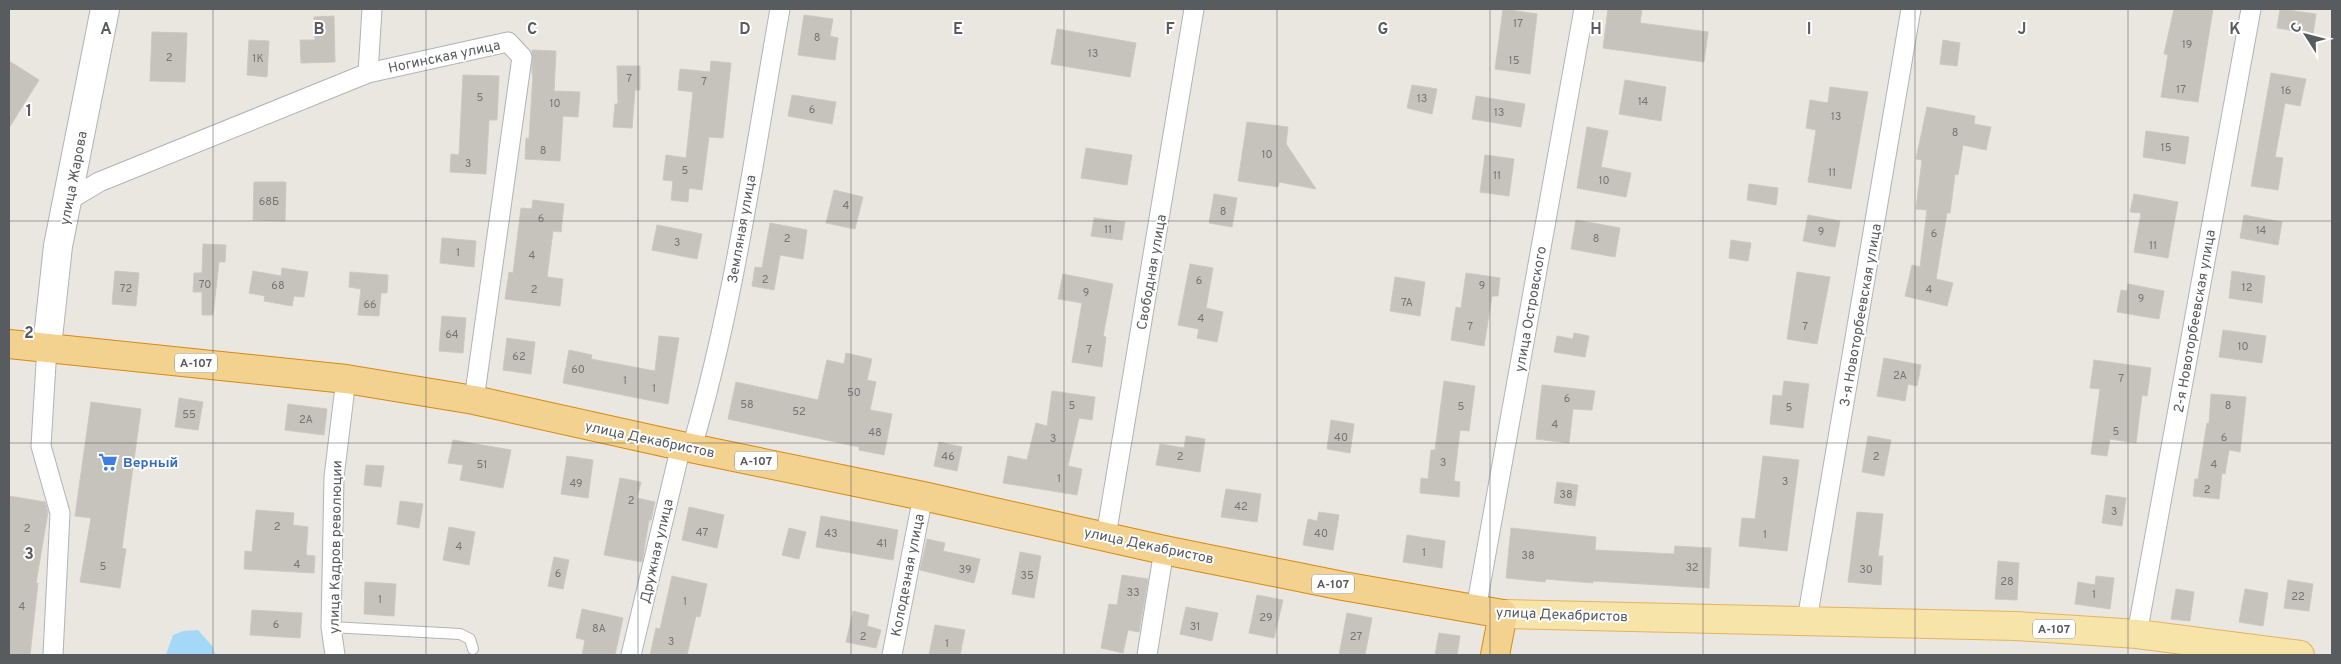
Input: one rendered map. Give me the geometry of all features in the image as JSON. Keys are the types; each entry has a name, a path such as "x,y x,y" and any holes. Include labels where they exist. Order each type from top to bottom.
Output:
{"highway":[{"name":"улица Декабристов","path":"9,344 346,379 474,400 686,447 923,496 1164,550 1343,586 1503,614"},
{"path":"1494,655 1503,614"}],"main road":[{"name":"улица Декабристов","path":"1503,614 2016,626 2137,634 2300,655"}],"street":[{"name":"улица Жарова","path":"46,347 58,246 69,200 105,9"},
{"path":"368,73 372,9"},
{"name":"Земляная улица","path":"686,447 701,417 733,273 780,9"},
{"name":"Свободная улица","path":"1106,536 1194,9"},
{"name":"улица Островского","path":"1476,609 1584,9"},
{"name":"3-я Новоторбеевская улица","path":"1807,620 1911,9"},
{"name":"2-я Новоторбеевская улица","path":"2137,634 2251,9"},
{"name":"Ногинская улица","path":"69,200 99,182 368,73 508,42 522,57 474,400"},
{"path":"46,347 41,446 60,513 53,655"},
{"name":"улица Кадров революции","path":"335,655 331,627 334,477 346,379"},
{"name":"Дружная улица","path":"632,655 686,447"},
{"name":"Колодезная улица","path":"892,655 923,496"},
{"path":"1147,655 1164,550"}],"lane":[{"path":"331,627 460,634 470,639 473,649"}],"water":[{"path":"198,630 213,647 215,655 166,655 173,635 183,631"}],"building":[{"path":"1503,9 1537,14 1530,74 1495,69"},
{"path":"1608,9 1642,9 1640,23 1708,32 1704,62 1603,48"},
{"path":"2174,9 2213,9 2198,102 2161,97 2168,55 2164,54"},
{"path":"2280,9 2316,14 2313,34 2277,28"},
{"path":"804,15 833,19 830,36 838,38 835,60 798,55"},
{"path":"334,16 335,62 301,63 300,40 315,40 314,17"},
{"path":"1057,29 1136,43 1130,77 1051,64"},
{"path":"152,32 187,33 185,82 150,81"},
{"path":"249,40 269,41 267,77 247,75"},
{"path":"1943,40 1960,43 1957,66 1940,64"},
{"path":"532,50 556,51 554,91 580,92 578,117 563,116 560,161 525,159 526,138 529,139 533,74"},
{"path":"9,61 39,80 9,128"},
{"path":"711,61 731,63 723,138 709,137 702,190 689,188 688,202 671,200 673,181 663,180 666,155 686,158 693,92 678,90 680,69 710,72"},
{"path":"617,66 640,66 640,90 635,90 632,128 613,127 615,104 618,104"},
{"path":"2271,73 2306,79 2300,106 2285,103 2275,157 2283,158 2278,190 2251,186"},
{"path":"463,75 499,76 497,120 489,120 486,174 450,172 451,154 459,155"},
{"path":"1625,80 1666,87 1661,121 1619,114"},
{"path":"1412,85 1437,89 1432,114 1407,108"},
{"path":"1830,87 1868,92 1851,189 1808,182 1816,130 1806,128 1810,100 1828,103"},
{"path":"792,95 836,102 832,124 788,116"},
{"path":"1476,96 1525,104 1521,127 1472,119"},
{"path":"1927,107 1975,116 1974,124 1991,127 1986,150 1963,145 1958,175 1955,174 1950,213 1947,213 1936,279 1953,283 1947,306 1905,296 1912,265 1920,267 1927,210 1916,209 1922,160 1916,159"},
{"path":"1247,122 1288,127 1286,144 1316,189 1279,182 1278,187 1238,181"},
{"path":"1587,127 1608,131 1601,167 1631,173 1626,197 1577,188"},
{"path":"2146,131 2189,137 2185,164 2143,157"},
{"path":"1086,148 1132,155 1127,185 1081,178"},
{"path":"1485,155 1514,159 1509,196 1480,192"},
{"path":"254,182 286,182 285,221 253,220"},
{"path":"1749,184 1778,188 1776,205 1747,200"},
{"path":"834,190 863,197 855,229 826,223"},
{"path":"1214,194 1237,198 1232,227 1209,223"},
{"path":"2134,194 2178,202 2168,258 2134,252 2141,213 2130,212"},
{"path":"533,200 564,204 561,232 553,231 547,277 563,279 560,306 505,299 509,272 513,273 521,208 532,209"},
{"path":"1808,215 1840,221 1835,247 1803,241"},
{"path":"2244,215 2282,222 2278,245 2240,238"},
{"path":"1094,218 1125,222 1122,240 1091,236"},
{"path":"1576,220 1620,228 1615,257 1571,249"},
{"path":"770,223 807,230 803,259 780,255 774,290 752,286 755,267 762,268"},
{"path":"657,225 702,234 697,259 652,250"},
{"path":"442,238 476,241 474,267 440,263"},
{"path":"1731,240 1751,243 1748,261 1729,258"},
{"path":"203,244 226,245 225,262 219,262 213,315 202,315 202,292 193,292 194,273 202,273"},
{"path":"1190,264 1213,268 1206,308 1223,312 1217,342 1197,338 1199,329 1178,325"},
{"path":"282,268 308,272 304,297 294,296 292,306 264,301 265,296 249,293 253,271 281,276"},
{"path":"115,271 139,273 136,306 112,304"},
{"path":"2232,271 2265,276 2262,303 2229,298"},
{"path":"350,272 388,275 387,293 381,293 379,316 358,315 361,289 349,287"},
{"path":"1797,272 1830,277 1817,344 1787,339"},
{"path":"1466,273 1500,278 1498,296 1492,296 1484,346 1451,340 1456,307 1461,308"},
{"path":"1063,274 1113,284 1103,336 1106,337 1102,367 1072,362 1082,303 1058,299"},
{"path":"1395,277 1425,282 1420,316 1390,311"},
{"path":"2128,284 2164,291 2159,319 2117,312 2121,290 2127,291"},
{"path":"442,316 466,318 463,353 439,351"},
{"path":"2223,330 2266,336 2262,363 2219,357"},
{"path":"1574,333 1589,336 1585,357 1554,352 1557,336 1573,339"},
{"path":"659,336 679,338 668,404 563,383 569,350 592,355 591,359 655,371"},
{"path":"507,338 535,342 531,374 503,370"},
{"path":"846,353 872,359 867,380 876,382 870,410 892,414 884,455 859,450 859,447 728,419 736,382 818,400 827,360 844,364"},
{"path":"1884,358 1921,365 1917,386 1908,384 1905,401 1877,396"},
{"path":"2094,360 2151,368 2147,396 2142,395 2136,443 2110,439 2107,456 2091,454 2100,389 2090,388"},
{"path":"1444,381 1475,386 1469,431 1460,430 1454,481 1460,482 1459,497 1420,493 1421,478 1428,479 1431,450 1435,450"},
{"path":"1784,381 1809,384 1803,428 1770,424 1773,395 1782,396"},
{"path":"1542,385 1595,391 1592,410 1573,409 1569,443 1536,439"},
{"path":"1052,391 1095,397 1092,420 1079,418 1068,466 1082,469 1077,495 1003,483 1008,456 1027,460 1036,423 1047,426"},
{"path":"2211,394 2246,397 2240,452 2229,450 2225,474 2222,473 2219,499 2193,496 2195,479 2198,479 2207,423 2209,423"},
{"path":"179,398 203,402 198,430 175,427"},
{"name":"Верный","path":"91,402 141,409 122,548 126,549 120,588 80,582 91,518 75,516"},
{"path":"288,404 327,409 324,435 285,430"},
{"path":"1331,420 1354,424 1350,453 1327,449"},
{"path":"1186,436 1205,439 1200,472 1156,465 1160,444 1184,448"},
{"path":"1868,436 1891,440 1884,476 1862,472"},
{"path":"453,440 511,450 503,488 460,480 463,465 448,463"},
{"path":"939,442 962,447 957,471 934,466"},
{"path":"567,456 593,460 588,498 561,494"},
{"path":"1763,456 1799,460 1787,551 1739,546 1742,518 1755,519"},
{"path":"366,465 384,466 381,487 364,485"},
{"path":"620,478 641,482 637,498 655,502 651,520 649,520 642,562 604,555"},
{"path":"1557,482 1578,485 1575,506 1554,503"},
{"path":"1226,489 1261,494 1257,522 1221,517"},
{"path":"2106,495 2126,498 2122,526 2102,523"},
{"path":"9,496 45,502 48,512 36,583 38,583 30,655 9,655"},
{"path":"400,501 423,504 419,528 397,524"},
{"path":"689,507 724,515 717,548 682,540"},
{"path":"256,510 294,513 293,525 308,527 306,555 315,556 314,573 244,569 245,551 252,552"},
{"path":"1319,512 1339,515 1333,550 1303,545 1308,519 1317,521"},
{"path":"1857,512 1883,514 1878,556 1883,556 1881,585 1848,582"},
{"path":"821,516 898,530 893,560 816,547"},
{"path":"449,527 475,532 469,565 443,560"},
{"path":"789,528 806,532 799,559 782,555"},
{"path":"1511,528 1596,537 1595,550 1674,554 1675,546 1711,548 1709,588 1546,579 1545,582 1506,578"},
{"path":"1407,535 1445,541 1442,568 1403,562"},
{"path":"927,539 945,543 943,551 980,559 974,583 920,570"},
{"path":"1020,552 1041,556 1034,598 1012,594"},
{"path":"554,557 569,560 563,589 548,586"},
{"path":"1998,561 2019,563 2017,600 1995,599"},
{"path":"1122,575 1148,579 1139,632 1128,630 1123,653 1101,648 1109,604 1117,605"},
{"path":"672,576 707,584 700,617 696,616 687,655 650,655 656,628 660,629"},
{"path":"2096,576 2114,578 2110,609 2075,604 2078,582 2095,585"},
{"path":"2288,580 2313,584 2309,611 2284,608"},
{"path":"365,582 396,584 394,616 364,614"},
{"path":"2176,589 2194,592 2190,621 2171,619"},
{"path":"2245,589 2268,593 2263,626 2239,622"},
{"path":"1257,595 1283,600 1274,638 1249,633"},
{"path":"1186,607 1218,613 1212,641 1180,634"},
{"path":"582,609 623,618 615,655 582,655 585,640 576,638"},
{"path":"252,610 302,613 300,638 250,635"},
{"path":"853,611 869,615 867,626 881,630 876,648 846,642"},
{"path":"1347,613 1372,618 1365,655 1339,655"},
{"path":"935,625 965,630 960,655 929,655"},
{"path":"1439,633 1460,636 1457,655 1435,655"}],"place":[{"name":"Верный","path":"108,462"}]}
